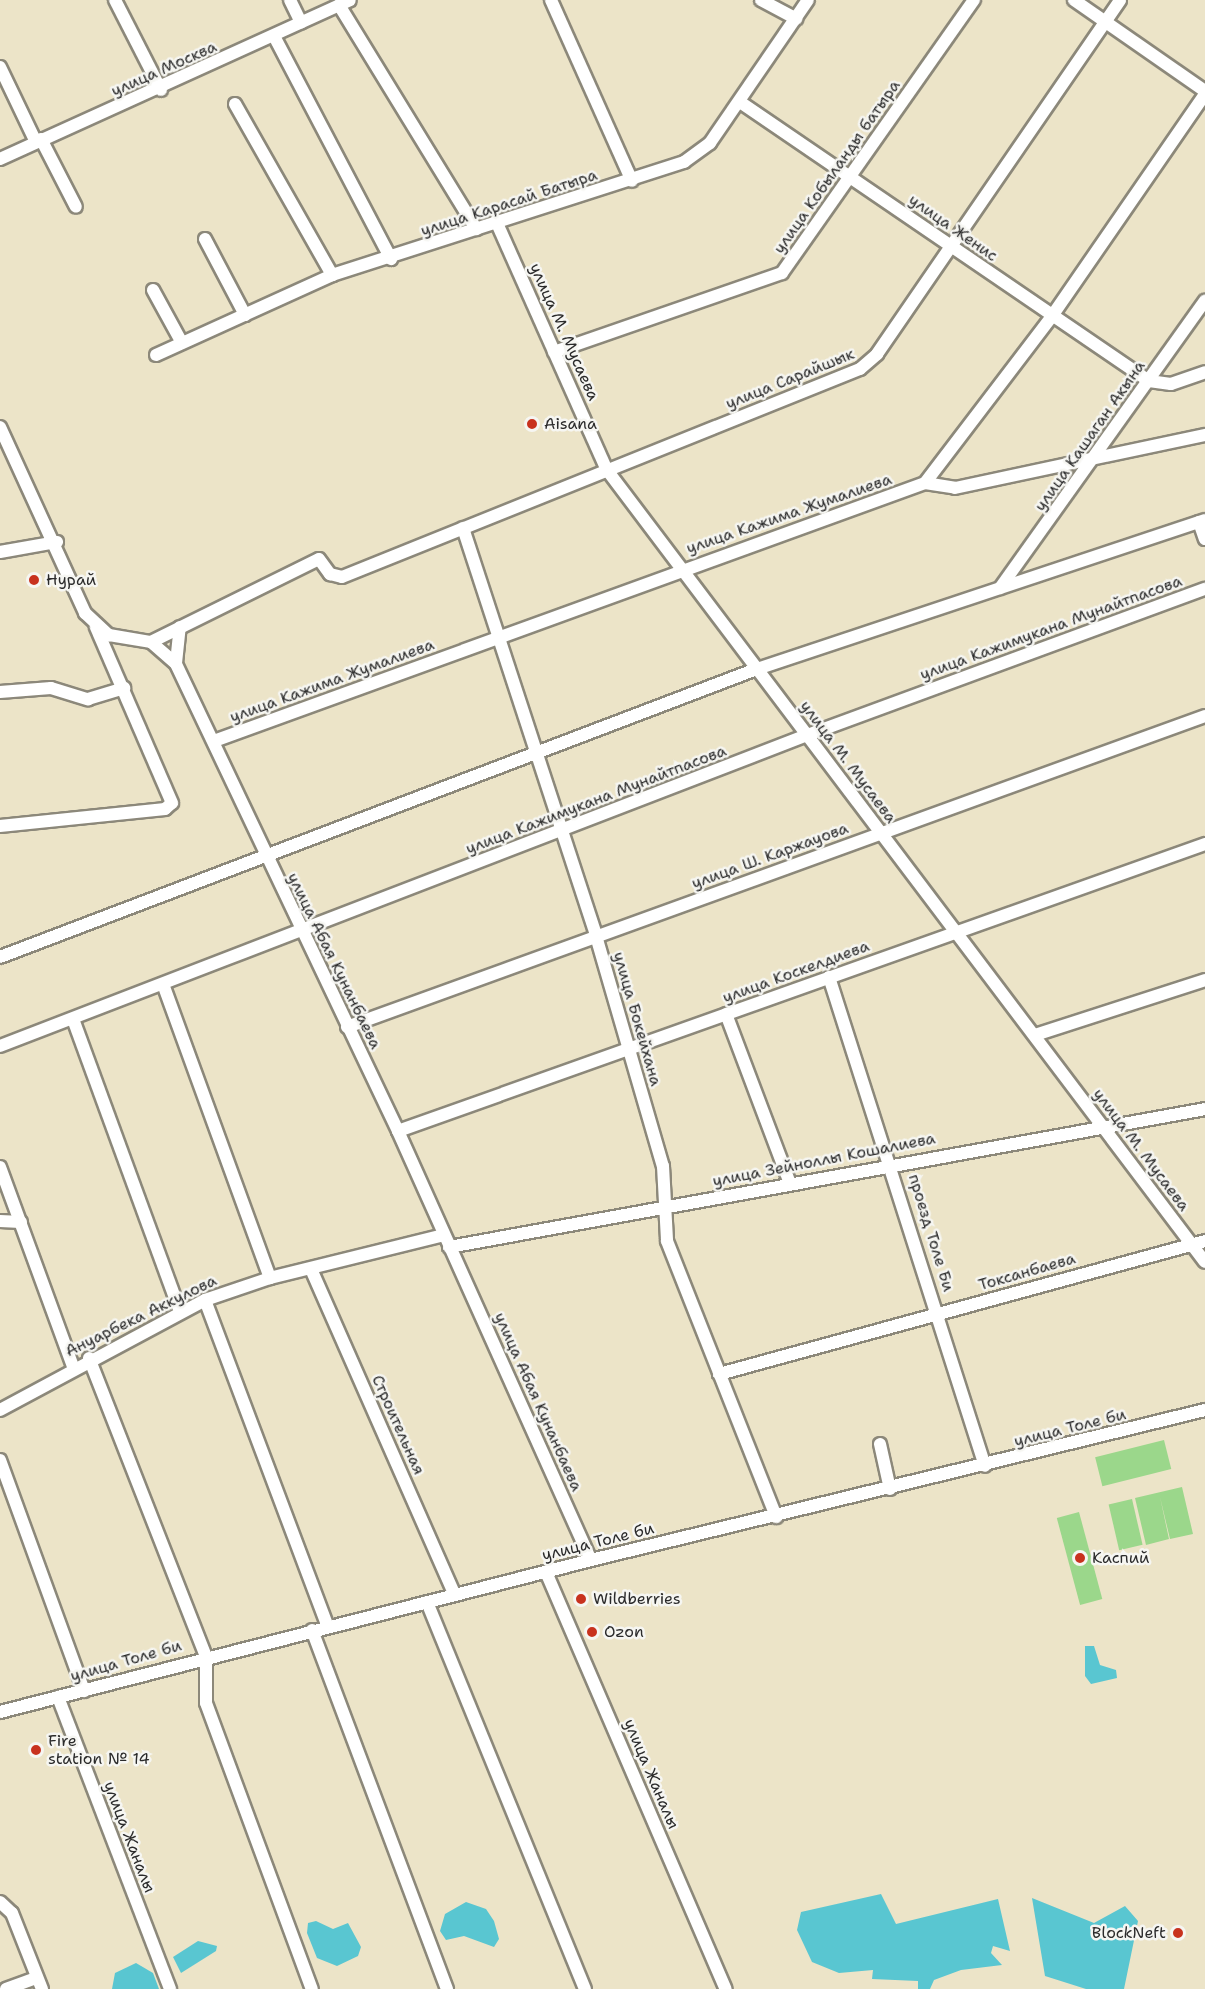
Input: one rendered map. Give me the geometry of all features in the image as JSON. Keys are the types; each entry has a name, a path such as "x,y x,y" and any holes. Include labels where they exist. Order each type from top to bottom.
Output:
{"street":[{"path":"115,0 161,90"},
{"path":"290,0 301,23"},
{"path":"551,0 632,181"},
{"name":"улица Карасай Батыра","path":"156,355 332,275 391,259 496,221 632,181 684,162 710,142 740,102 808,0"},
{"name":"улица Кобыланды батыра","path":"554,352 782,273 852,178 974,0"},
{"path":"1074,0 1205,93 1052,316 925,483 955,488 1096,460 1205,435"},
{"name":"улица Сарайшык","path":"180,627 319,559 330,574 342,577 860,369 877,354 1120,0"},
{"path":"765,1 796,19"},
{"name":"улица Москва","path":"0,159 38,140 161,90 344,2 476,229"},
{"path":"274,36 391,259"},
{"path":"0,67 76,207"},
{"name":"улица Женис","path":"740,102 1149,381"},
{"path":"235,104 332,275"},
{"name":"улица М. Мусаева","path":"496,221 607,471 678,571 754,670 810,734 953,934 1035,1035 1101,1125 1199,1242 1205,1262"},
{"path":"205,239 245,315"},
{"path":"153,290 182,343"},
{"name":"улица Кашаган Акына","path":"1000,588 1096,460 1205,301"},
{"path":"1149,381 1171,384 1205,372"},
{"path":"0,427 57,542 74,592 96,627 124,688 172,803 165,809 0,826"},
{"name":"улица Кажима Жумалиева","path":"214,741 925,483"},
{"path":"2,953 267,859 539,756 754,670 1202,521 1205,539"},
{"name":"улица Бокейхана","path":"463,528 596,936 663,1166 663,1209 667,1241 776,1517"},
{"path":"0,552 57,542"},
{"name":"улица Кажимукана Мунайтпасова","path":"0,1046 810,734 1205,589"},
{"name":"улица Абая Кунанбаева","path":"96,627 152,642 176,664 214,741 300,932 398,1131 591,1560"},
{"path":"152,642 180,627"},
{"path":"176,664 180,627"},
{"path":"0,692 51,688 88,699 124,688"},
{"name":"улица Ш. Каржауова","path":"347,1027 1205,716"},
{"name":"улица Коскелдиева","path":"398,1131 1205,844"},
{"name":"проезд Толе Би","path":"829,977 893,1164 986,1466"},
{"path":"1035,1035 1205,980"},
{"path":"163,984 270,1278"},
{"path":"726,1014 789,1181"},
{"path":"72,1019 180,1312"},
{"name":"улица Зейноллы Кошалиева","path":"449,1247 663,1209 789,1181 1101,1125 1205,1109"},
{"path":"0,1167 74,1367"},
{"path":"0,1221 21,1222"},
{"name":"Ануарбека Аккулова","path":"0,1410 88,1358 205,1300 270,1278 444,1235"},
{"name":"Токсанбаева","path":"719,1374 1199,1242"},
{"name":"Строительная","path":"311,1269 454,1595"},
{"path":"205,1300 328,1627"},
{"path":"88,1358 206,1657 206,1703 312,1989"},
{"name":"улица Толе би","path":"0,1712 206,1657 591,1560 986,1466 1205,1410"},
{"path":"880,1444 890,1489"},
{"path":"0,1460 84,1691"},
{"name":"улица Жаналы","path":"546,1572 726,1989"},
{"path":"427,1602 585,1989"},
{"path":"312,1630 447,1989"},
{"name":"улица Жаналы","path":"58,1697 170,1989"},
{"path":"0,1902 12,1913 39,1983 6,1989"}],"green space":[{"path":"1164,1440 1171,1469 1102,1486 1095,1457"},
{"path":"1182,1487 1193,1534 1170,1539 1160,1497 1169,1539 1146,1545 1135,1498"},
{"path":"1132,1499 1143,1545 1119,1550 1109,1504"},
{"name":"Каспий","path":"1079,1512 1102,1599 1080,1605 1057,1518"}],"water":[{"path":"1085,1646 1094,1646 1100,1665 1116,1670 1117,1678 1091,1684 1085,1676"},
{"path":"881,1894 896,1924 998,1899 1010,1951 993,1946 991,1953 1002,1965 961,1970 934,1980 930,1989 918,1989 918,1981 872,1979 873,1970 839,1973 812,1962 797,1930 801,1912"},
{"path":"1032,1898 1094,1923 1125,1906 1138,1921 1124,1989 1086,1989 1045,1976"},
{"path":"466,1902 486,1909 494,1921 499,1939 494,1947 464,1936 446,1940 440,1931 445,1914"},
{"path":"316,1921 333,1929 348,1923 361,1947 358,1956 337,1966 317,1958 307,1933 308,1923"},
{"path":"198,1941 217,1946 216,1951 181,1973 173,1957"},
{"path":"136,1963 153,1973 159,1989 112,1989 115,1973"}],"place":[{"name":"Aisana","path":"532,424"},
{"name":"Нурай","path":"34,580"},
{"name":"Каспий","path":"1080,1558"},
{"name":"Wildberries","path":"581,1599"},
{"name":"Ozon","path":"592,1632"},
{"name":"Fire station № 14","path":"36,1750"},
{"name":"BlockNeft","path":"1178,1933"}]}
